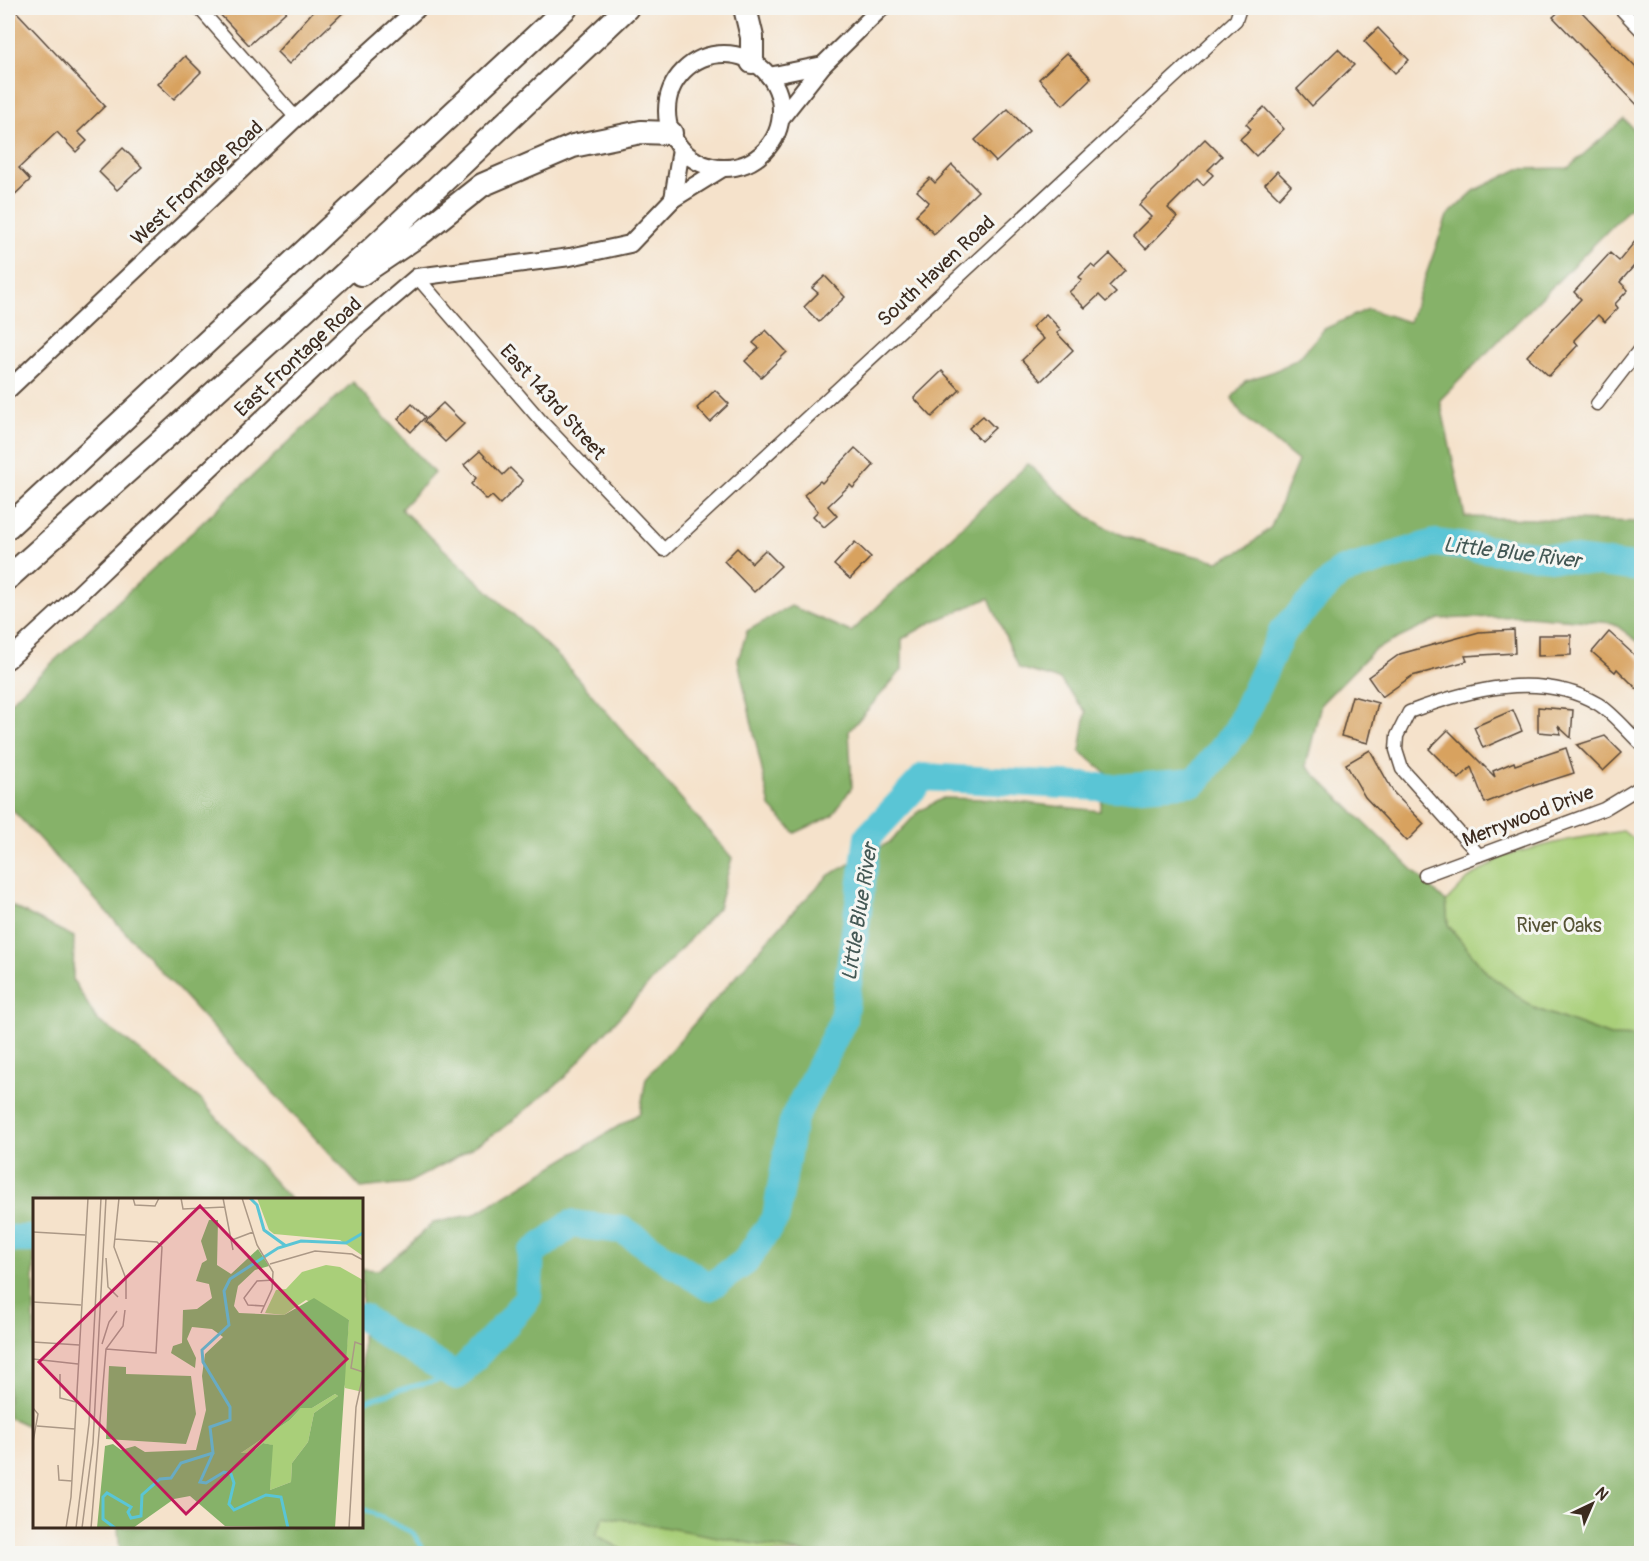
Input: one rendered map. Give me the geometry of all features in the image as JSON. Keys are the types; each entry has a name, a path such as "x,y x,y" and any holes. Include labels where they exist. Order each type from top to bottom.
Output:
{"highway":[{"path":"8,527 566,8"},
{"path":"8,578 302,312 627,8"},
{"path":"745,8 760,69"},
{"path":"302,312 419,235 482,185 573,146 640,132 676,141"}],"street":[{"path":"199,8 296,118"},
{"name":"West Frontage Road","path":"8,390 296,118 417,8"},
{"path":"676,141 695,161 712,167 730,169 749,163 765,152 776,136 782,118 823,65 881,8"},
{"name":"South Haven Road","path":"664,550 1236,20 1240,8"},
{"path":"1620,8 1641,31"},
{"path":"673,200 676,141 667,115 669,96 676,80 689,66 705,57 723,54 742,57 760,69 780,99 782,118"},
{"path":"760,69 823,65"},
{"path":"417,277 570,257 630,244 673,200 723,168"},
{"name":"East 143rd Street","path":"417,277 542,422 664,550"},
{"name":"East Frontage Road","path":"8,660 356,329 417,277"},
{"path":"1597,404 1641,346"},
{"path":"1479,855 1402,770 1396,750 1396,736 1409,712 1447,698 1485,689 1524,686 1564,689 1599,704 1641,745"},
{"name":"Merrywood Drive","path":"1425,875 1604,809 1641,786"}],"green space":[{"path":"1624,119 1641,138 1641,197 1440,400 1465,517 1641,522 1641,644 1613,623 1526,616 1439,619 1374,650 1321,704 1306,766 1446,902 1448,925 1488,974 1534,1008 1610,1036 1641,1037 1642,1540 1628,1553 810,1554 604,1516 596,1535 628,1553 120,1554 118,1528 363,1528 363,1269 378,1270 433,1223 475,1214 640,1113 646,1078 791,914 829,875 890,842 919,811 943,798 990,799 1100,811 1107,774 1080,751 1086,712 1060,680 1019,668 989,598 932,622 902,639 902,670 849,731 852,787 832,816 795,833 770,807 738,660 747,631 791,606 851,632 1028,464 1078,509 1100,524 1123,535 1163,548 1218,561 1246,548 1271,527 1298,461 1242,415 1232,398 1245,381 1275,371 1299,358 1324,329 1368,309 1409,322 1447,216 1474,191 1519,169 1568,168"},
{"path":"353,382 434,473 401,509 562,660 732,858 718,908 564,1078 505,1127 457,1157 408,1183 361,1188 8,805 8,704"},
{"name":"River Oaks","path":"1623,831 1641,845 1641,1037 1610,1036 1534,1008 1488,974 1448,925 1446,902 1468,879 1505,855 1572,839"},
{"path":"8,904 74,937 73,980 97,1020 200,1099 289,1198 33,1198 33,1429 8,1418"},
{"path":"604,1516 810,1553 628,1553 596,1535"}],"building":[{"path":"8,8 13,8 105,106 78,132 87,141 76,152 57,132 19,168 30,180 8,201"},
{"path":"214,8 290,8 249,45"},
{"path":"316,8 348,8 289,64 277,52"},
{"path":"1563,8 1578,8 1641,73 1641,109 1553,17"},
{"path":"1378,28 1409,60 1395,73 1364,41"},
{"path":"1338,49 1354,65 1312,106 1297,89"},
{"path":"1067,53 1091,78 1063,105 1039,79"},
{"path":"185,56 201,72 174,99 158,84"},
{"path":"1264,107 1284,129 1256,156 1240,139 1251,129 1246,124"},
{"path":"1008,109 1029,131 996,162 975,140"},
{"path":"1205,139 1222,156 1208,170 1213,175 1203,185 1197,179 1168,208 1177,217 1146,249 1133,235 1151,217 1139,205"},
{"path":"123,148 142,167 117,190 99,172"},
{"path":"952,165 978,191 934,234 916,215 929,202 917,191 930,178 935,183"},
{"path":"1277,171 1291,185 1279,198 1265,184"},
{"path":"1641,234 1641,258 1620,282 1628,290 1615,304 1618,308 1605,322 1598,315 1574,340 1578,345 1549,376 1527,356 1581,299 1574,292 1610,253 1619,261"},
{"path":"1110,254 1125,270 1109,286 1116,293 1106,302 1099,295 1085,308 1069,292 1082,280 1079,277 1091,265 1095,268"},
{"path":"825,276 845,297 819,322 804,307 818,293 812,288"},
{"path":"1046,314 1061,330 1057,333 1073,350 1041,381 1022,360 1044,339 1032,327"},
{"path":"766,330 787,352 761,377 745,361 759,348 753,343"},
{"path":"942,371 960,390 932,417 914,398"},
{"path":"715,390 729,404 710,422 697,408"},
{"path":"443,403 464,424 445,442 424,421"},
{"path":"412,404 425,417 411,432 398,419"},
{"path":"983,416 995,428 981,441 969,428"},
{"path":"855,448 874,465 853,488 850,485 828,506 837,516 824,527 813,516 818,511 804,495 820,481 822,483"},
{"path":"480,451 503,475 510,468 523,481 500,504 492,496 487,500 471,484 476,478 464,465"},
{"path":"855,542 871,557 850,579 834,565"},
{"path":"737,548 752,563 765,550 781,566 754,592 724,561"},
{"path":"1514,630 1515,653 1465,656 1467,661 1412,676 1382,697 1368,677 1400,654 1479,632"},
{"path":"1609,632 1641,661 1641,693 1617,669 1615,672 1592,652"},
{"path":"1538,635 1571,635 1571,655 1538,656"},
{"path":"1352,696 1378,703 1368,743 1341,736"},
{"path":"1538,707 1573,710 1571,738 1558,726 1561,734 1538,732"},
{"path":"1513,710 1522,731 1483,748 1474,727"},
{"path":"1448,730 1495,777 1493,771 1514,762 1515,765 1566,748 1574,773 1533,786 1533,784 1485,803 1471,767 1459,779 1429,749"},
{"path":"1605,736 1622,753 1603,771 1577,745"},
{"path":"1370,750 1394,793 1424,824 1407,841 1365,797 1346,764"}],"waterway":[{"name":"Little Blue River","path":"363,1318 391,1338 457,1376 528,1297 531,1254 571,1224 623,1230 709,1287 745,1262 776,1217 793,1120 843,1020 868,837 924,777 1117,788 1195,782 1237,730 1282,632 1340,572 1435,543 1642,568"},
{"name":"Little Blue River","path":"8,1239 33,1239"},
{"path":"363,1402 409,1387 457,1376"},
{"path":"363,1508 413,1533 427,1554"}]}
